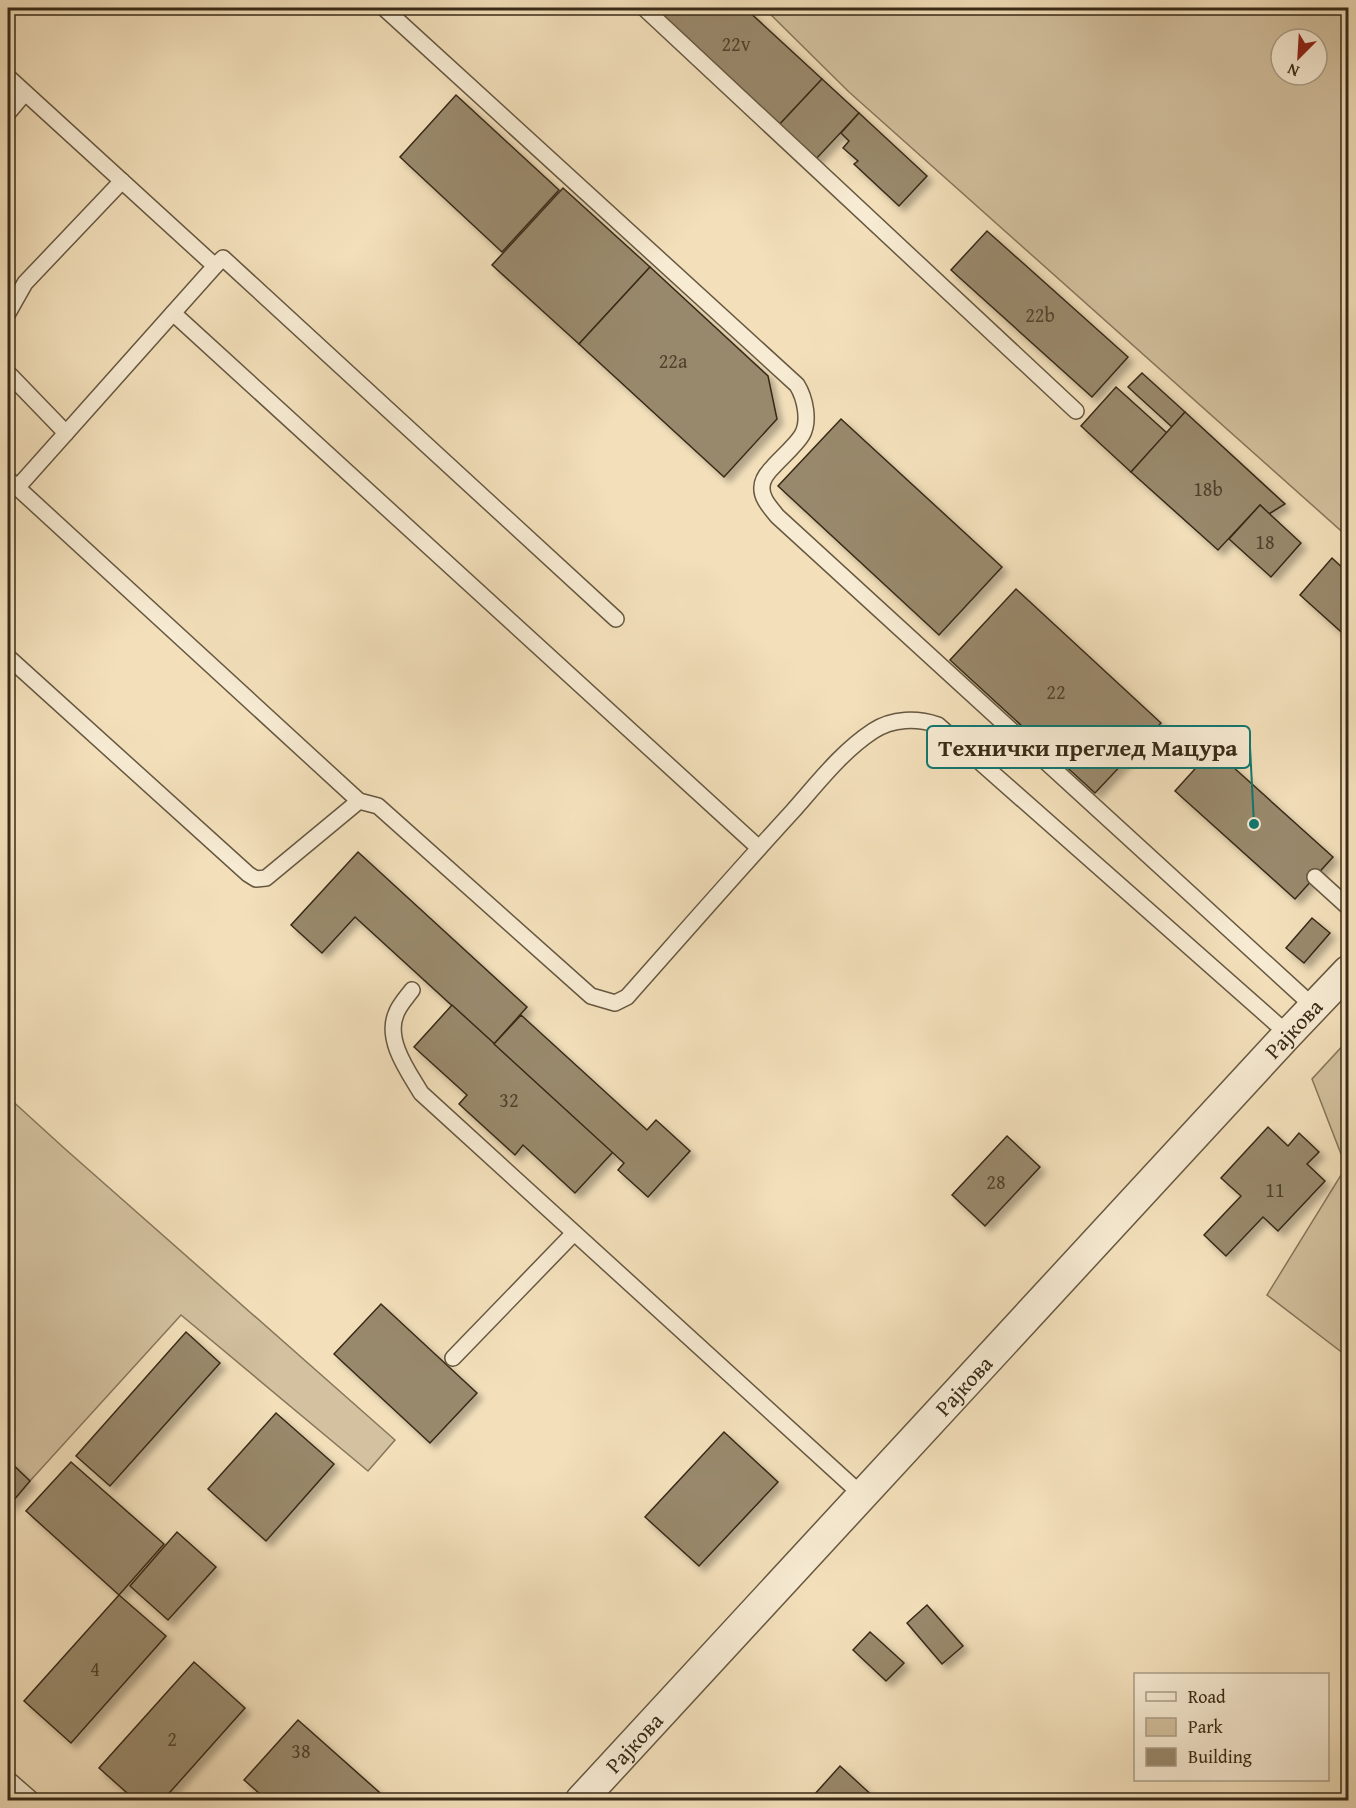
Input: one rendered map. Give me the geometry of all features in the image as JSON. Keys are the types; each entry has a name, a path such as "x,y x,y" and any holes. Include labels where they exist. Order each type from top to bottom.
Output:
{"street":[{"name":"Рајкова","path":"581,1800 1348,971"}],"lane":[{"path":"384,8 798,385 803,394 805,415 802,435 767,473 762,487 764,499 777,516 1314,1007"},
{"path":"644,8 1076,411"},
{"path":"8,77 215,266"},
{"path":"8,112 25,93"},
{"path":"8,313 25,283 122,181"},
{"path":"616,619 223,258 66,433 12,484 359,801 378,806 591,996 615,1003 627,997 849,750 874,730 898,720 926,721 938,725 1288,1034"},
{"path":"172,313 759,848"},
{"path":"8,373 66,433"},
{"path":"8,657 256,879 266,878 359,801"},
{"path":"1316,877 1348,907"},
{"path":"412,990 396,1013 392,1029 400,1059 421,1093 862,1495"},
{"path":"453,1358 574,1233"},
{"path":"8,1779 32,1800"}],"green space":[{"path":"764,8 1348,8 1348,537 849,92"},
{"path":"1348,1040 1348,1357 1267,1295 1346,1167 1312,1079"},
{"path":"8,1097 395,1440 368,1471 181,1315 30,1481 8,1460"}],"building":[{"path":"650,8 745,8 822,79 778,126"},
{"path":"822,79 859,113 815,160 778,126"},
{"path":"456,95 559,190 502,252 400,157"},
{"path":"859,113 927,176 899,206 854,164 858,161 843,148 849,141 841,133"},
{"path":"563,188 650,267 579,344 492,265"},
{"path":"987,231 1128,357 1092,397 951,270"},
{"path":"650,267 768,376 777,419 724,477 579,344"},
{"path":"1142,373 1185,412 1172,427 1128,387"},
{"path":"1116,387 1167,433 1131,472 1081,426"},
{"path":"1185,412 1285,504 1269,514 1260,505 1218,550 1131,472"},
{"path":"841,419 1002,567 939,635 778,486"},
{"path":"1260,505 1301,543 1271,577 1229,539"},
{"path":"1332,558 1348,573 1348,638 1300,595"},
{"path":"1016,589 1161,723 1095,793 950,660"},
{"path":"1213,749 1333,857 1295,899 1175,791"},
{"path":"358,852 527,1007 494,1044 355,917 322,953 291,925"},
{"path":"1312,918 1330,933 1304,963 1286,948"},
{"path":"452,1005 613,1152 575,1193 523,1145 515,1155 459,1104 467,1095 414,1047"},
{"path":"521,1015 647,1130 656,1120 690,1151 648,1197 618,1170 624,1163 494,1044"},
{"path":"1268,1127 1288,1146 1299,1133 1319,1152 1307,1164 1325,1181 1278,1231 1263,1217 1226,1256 1204,1235 1241,1196 1221,1178"},
{"path":"1007,1136 1040,1167 985,1226 952,1195"},
{"path":"381,1304 477,1393 430,1443 334,1354"},
{"path":"186,1332 220,1363 110,1486 76,1456"},
{"path":"276,1413 334,1464 266,1541 208,1489"},
{"path":"724,1432 778,1482 699,1566 645,1517"},
{"path":"8,1460 30,1481 8,1507"},
{"path":"71,1462 164,1544 119,1595 26,1511"},
{"path":"177,1532 216,1567 168,1620 130,1586"},
{"path":"119,1595 166,1636 71,1743 24,1701"},
{"path":"927,1605 963,1646 942,1664 907,1623"},
{"path":"870,1632 904,1663 886,1681 853,1650"},
{"path":"194,1662 245,1708 163,1800 135,1800 99,1768"},
{"path":"298,1720 388,1800 267,1800 244,1780"},
{"path":"840,1766 877,1800 820,1800 814,1795"}],"place":[{"name":"Технички преглед Мацура","path":"1254,824"}]}
